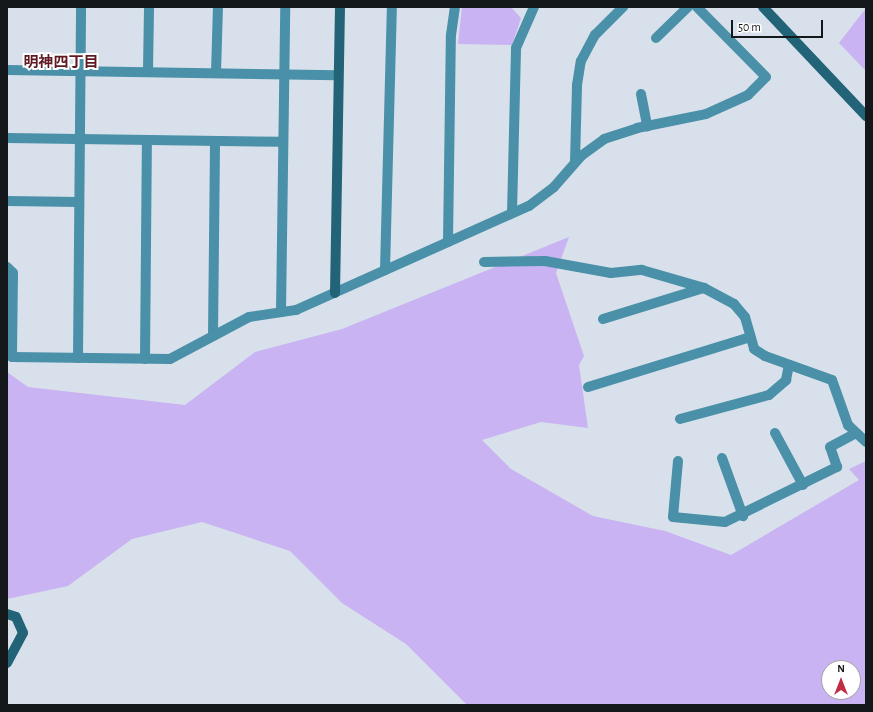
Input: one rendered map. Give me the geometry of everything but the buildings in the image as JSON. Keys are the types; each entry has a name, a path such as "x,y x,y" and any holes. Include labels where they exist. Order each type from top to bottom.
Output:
{"street":[{"path":"78,358 81,7"},
{"path":"148,72 149,7"},
{"path":"216,73 218,7"},
{"path":"281,312 285,7"},
{"path":"335,293 337,75 340,7"},
{"path":"385,270 392,7"},
{"path":"448,242 451,35 455,7"},
{"path":"512,213 516,48 534,7"},
{"path":"575,162 577,85 581,61 595,35 623,7"},
{"path":"656,38 688,7"},
{"path":"7,267 13,273 10,328 12,357 170,359 249,318 296,310 512,213 543,197 575,162 604,139 647,126 722,108 748,95 766,77 697,7"},
{"path":"762,7 866,116"},
{"path":"7,70 337,75"},
{"path":"641,94 647,126"},
{"path":"7,138 283,142"},
{"path":"145,359 147,140"},
{"path":"213,336 214,141"},
{"path":"7,201 79,202"},
{"path":"484,262 545,261 611,273 642,270 704,288 734,304 745,317 754,349 789,365 832,380 848,425 866,442"},
{"path":"603,318 704,288"},
{"path":"588,387 751,337"},
{"path":"680,419 769,395 786,380 789,365"},
{"path":"775,433 803,485"},
{"path":"678,460 673,516 725,522 743,516 837,467 830,447 856,433"},
{"path":"722,458 743,516"},
{"path":"7,614 16,617 23,633 7,663"}],"shaded area":[{"path":"462,7 511,7 521,18 512,45 458,44"},
{"path":"866,8 866,71 839,43"},
{"path":"569,237 556,273 584,356 579,365 588,428 541,422 482,440 511,469 593,516 665,531 731,555 859,480 849,469 866,461 866,705 467,705 406,644 342,603 290,551 202,522 132,539 68,586 7,599 7,372 28,387 185,405 255,352 342,329"}],"district":[{"name":"明神四丁目","path":"61,63"}]}
